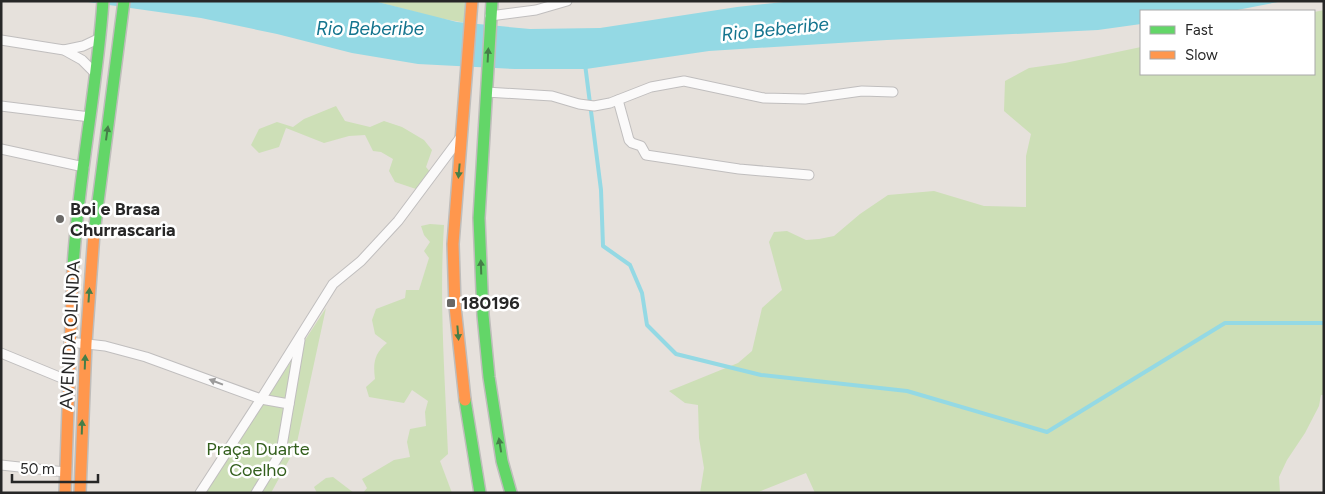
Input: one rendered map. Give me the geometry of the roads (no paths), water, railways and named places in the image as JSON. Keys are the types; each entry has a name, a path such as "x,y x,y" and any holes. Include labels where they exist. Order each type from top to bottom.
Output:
{"main road":[{"name":"AVENIDA OLINDA","path":"64,493 69,342 76,225 96,74 103,1"},
{"name":"AVENIDA OLINDA","path":"80,493 86,343 94,233 124,1"},
{"path":"472,1 467,88 453,242 455,298 464,388 472,455 480,493"},
{"path":"492,1 479,218 483,316 489,377 502,461 511,493"}],"street":[{"path":"490,19 536,10 567,1"},
{"path":"64,50 83,46 101,32"},
{"path":"1,40 64,50 82,60 96,74"},
{"path":"486,90 552,96 594,106 610,104 651,87 684,81 764,98 805,99 862,91 893,92"},
{"path":"618,100 629,140 640,146 646,155 739,169 809,175"},
{"path":"1,106 90,117"},
{"path":"200,493 262,399 333,284 361,262 398,221 462,136"},
{"path":"1,149 84,168"},
{"path":"256,493 281,452 300,335"},
{"path":"69,342 105,346 146,357 262,399 289,404"},
{"path":"1,353 69,381"},
{"path":"1,465 65,472"}],"water":[{"name":"Rio Beberibe","path":"81,1 374,1 457,22 530,29 600,28 737,7 793,1 1283,1 1237,10 1140,10 1140,24 1098,30 709,51 586,69 515,69 418,64 352,53 277,34 201,18"}],"waterway":[{"path":"585,64 601,190 603,246 630,265 642,293 647,325 676,354 761,375 907,391 1047,432 1225,323 1324,323"}],"place":[{"name":"Boi e Brasa Churrascaria","path":"60,219"},
{"name":"180196","path":"451,303"}],"park label":[{"name":"Praça Duarte Coelho","path":"258,459"}]}
